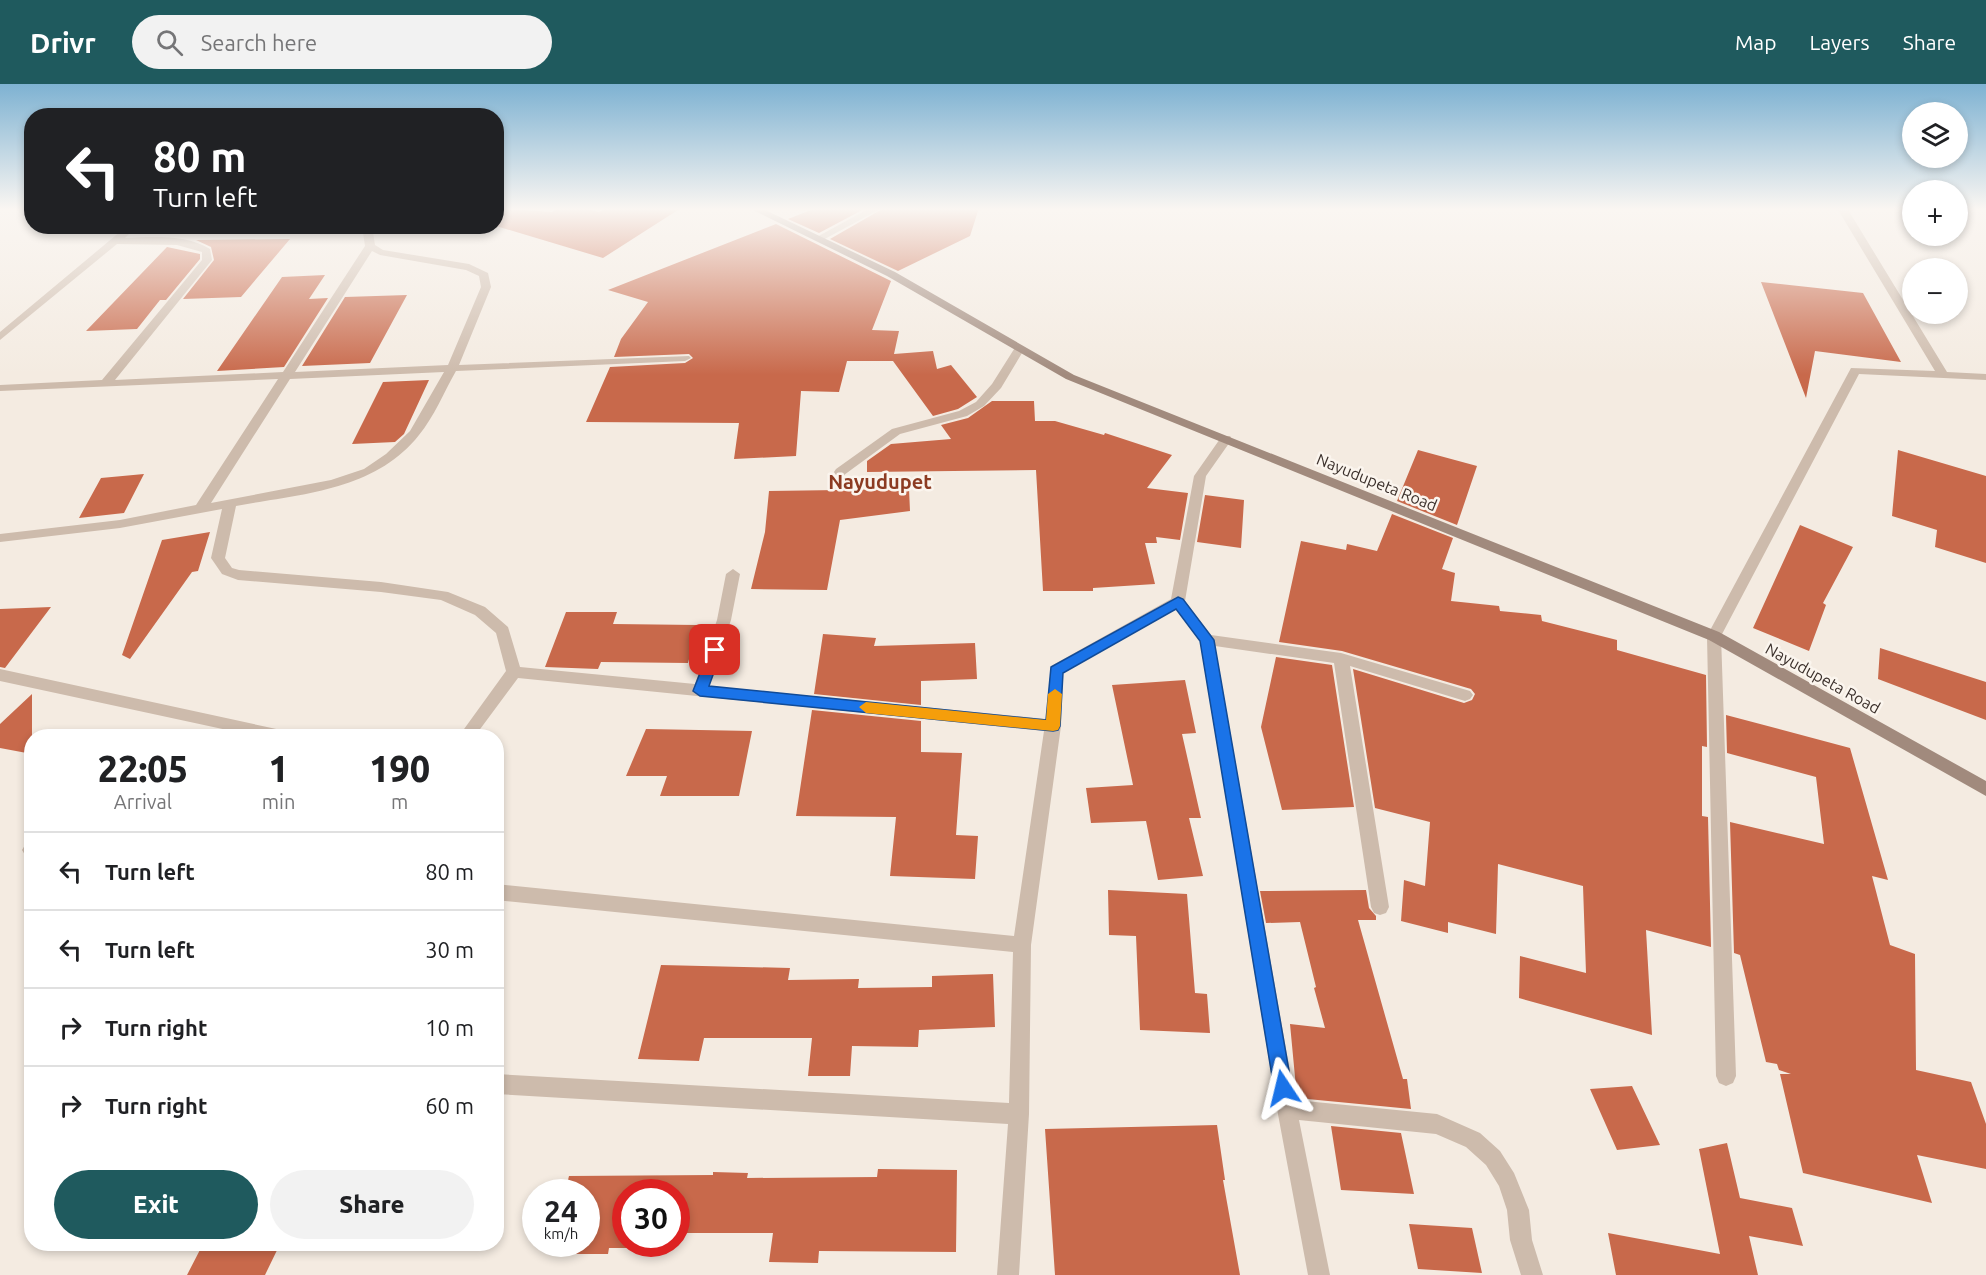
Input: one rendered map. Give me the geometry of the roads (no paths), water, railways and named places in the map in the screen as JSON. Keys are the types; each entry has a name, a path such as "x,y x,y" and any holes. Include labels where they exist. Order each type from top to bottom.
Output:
{"street":[{"path":"0,337 89,264"},
{"path":"106,383 204,264"},
{"path":"201,508 359,264"},
{"path":"0,538 120,524 333,484 368,472 390,457 415,433 452,368 486,286 484,275 469,267 449,264"},
{"name":"Nayudupeta Road","path":"870,264 1070,377 1714,636 1986,789"},
{"path":"1876,264 1942,373"},
{"path":"840,472 885,438 905,428 963,412 979,405 992,392 1020,348"},
{"path":"0,388 685,358"},
{"path":"1726,1076 1714,636 1855,370 1986,377"},
{"path":"1226,439 1200,476 1178,602 1207,640 1287,1109 1318,1275"},
{"path":"230,503 218,558 227,572 238,575 381,587 443,595 480,611 503,631 514,672"},
{"path":"700,691 724,620 734,573"},
{"path":"1008,1275 1019,1114 1022,945 1053,726 1056,670 1178,602"},
{"path":"1207,640 1341,658 1465,695"},
{"path":"1341,658 1380,907"},
{"path":"514,672 1053,726"},
{"path":"472,729 514,672"},
{"path":"0,675 249,729"},
{"path":"504,892 1022,945"},
{"path":"504,1084 1019,1114"},
{"path":"1287,1109 1437,1124 1473,1140 1493,1158 1507,1180 1518,1210 1521,1240 1532,1275"}],"district":[{"name":"Nayudupet","path":"880,482"}]}
